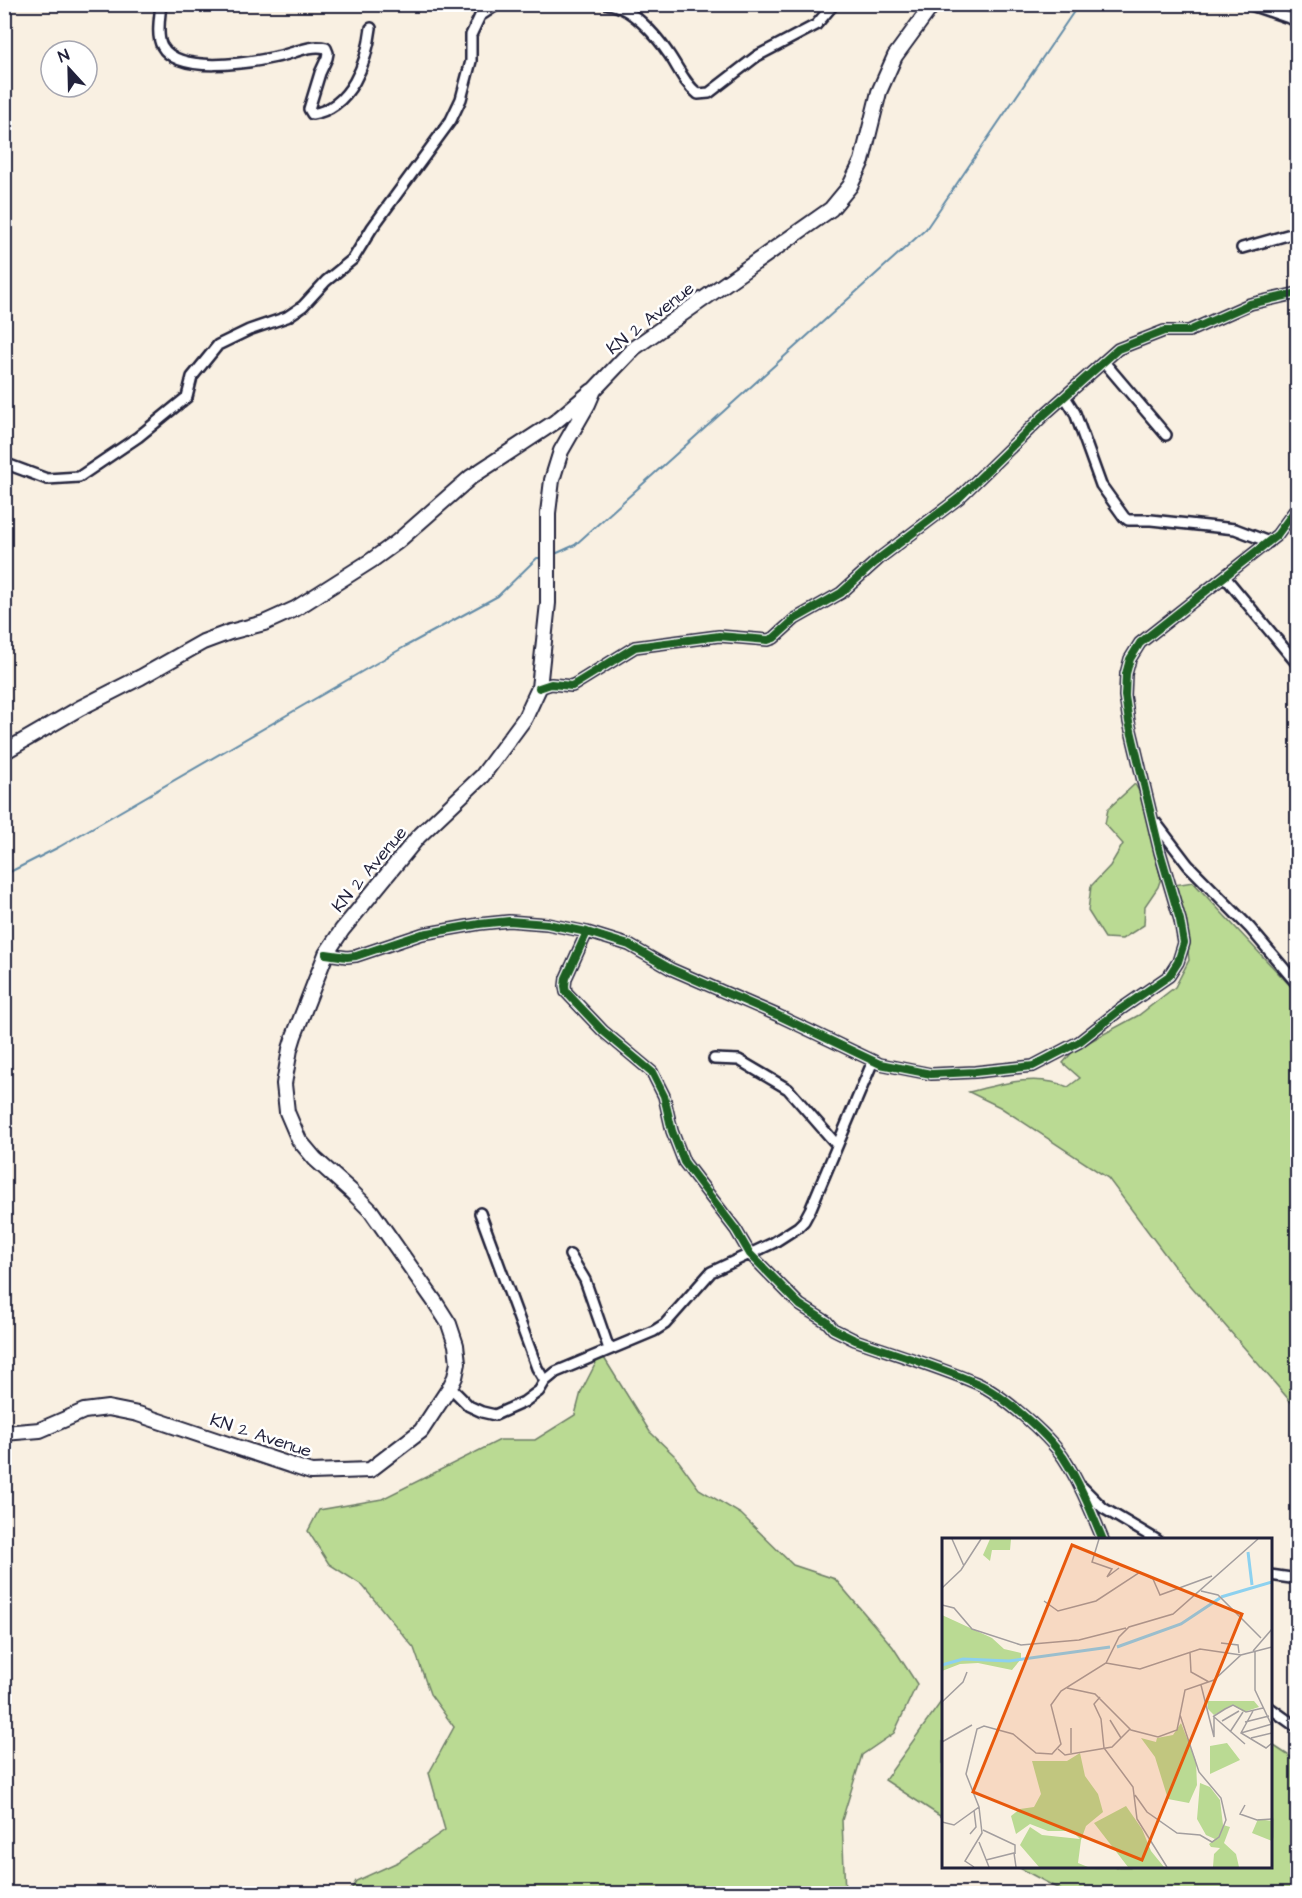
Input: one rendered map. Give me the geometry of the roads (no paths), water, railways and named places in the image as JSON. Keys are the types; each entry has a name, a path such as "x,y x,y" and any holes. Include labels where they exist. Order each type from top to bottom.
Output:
{"main road":[{"name":"KN 2 Avenue","path":"4,1433 40,1430 84,1411 108,1408 138,1414 311,1472 370,1470 421,1431 450,1387 458,1363 456,1345 444,1317 371,1212 352,1191 315,1160 299,1140 286,1112 284,1084 290,1049 326,954 358,909 418,837 482,776 525,718 539,688 548,603 548,513 552,480 561,451 594,390 634,348 831,209 850,186 862,161 879,92 895,56 933,4"},
{"path":"4,752 203,642 264,623 295,609 397,542 471,477 555,422 594,390"}],"street":[{"path":"161,4 159,34 161,45 171,57 194,64 237,63 277,57 316,46 326,48 327,58 309,109 312,114 341,101 359,73 368,51 371,28"},
{"path":"4,463 47,479 79,477 138,437 187,397 192,377 218,345 249,330 287,317 303,306 326,281 353,259 372,228 451,120 461,99 471,61 471,35 480,16 498,4"},
{"path":"608,4 618,5 634,16 667,51 690,88 698,94 709,93 757,57 816,25 834,4"},
{"path":"1248,4 1298,21"},
{"path":"1242,248 1298,232"},
{"path":"539,688 551,684 572,686 635,647 719,636 768,640 774,638 795,619 841,593 881,557 958,498 1118,349 1164,331 1190,331 1250,304 1298,293"},
{"path":"1104,362 1166,435"},
{"path":"1065,397 1075,413 1101,485 1128,520 1151,520 1235,529 1269,542"},
{"path":"326,954 342,957 356,956 422,934 509,921 547,924 587,932 629,945 671,969 777,1015 880,1064 931,1074 975,1072 1033,1065 1079,1042 1169,976 1180,957 1184,938 1153,819 1125,696 1126,674 1130,659 1140,643 1269,542 1277,535 1298,506"},
{"path":"1225,577 1298,665"},
{"path":"1153,819 1188,865 1250,928 1298,985"},
{"path":"587,932 566,978 566,992 603,1031 652,1072 664,1096 672,1131 684,1162 736,1230 750,1254 800,1305 840,1333 978,1384 1003,1400 1044,1434 1062,1455 1078,1483 1103,1538"},
{"path":"714,1059 739,1060 788,1089 837,1145"},
{"path":"450,1387 469,1406 495,1415 524,1402 539,1391 545,1381 556,1371 654,1331 665,1324 711,1272 773,1243 798,1227 804,1221 873,1061"},
{"path":"480,1213 537,1368 545,1381"},
{"path":"570,1255 585,1280 609,1349"},
{"path":"1078,1483 1103,1508 1155,1538"},
{"path":"1272,1575 1298,1579"},
{"path":"1272,1709 1298,1728"}],"waterway":[{"path":"555,554 575,545 926,229 1079,4"},
{"path":"4,875 59,847 406,646 498,596 537,558 541,558"}]}
